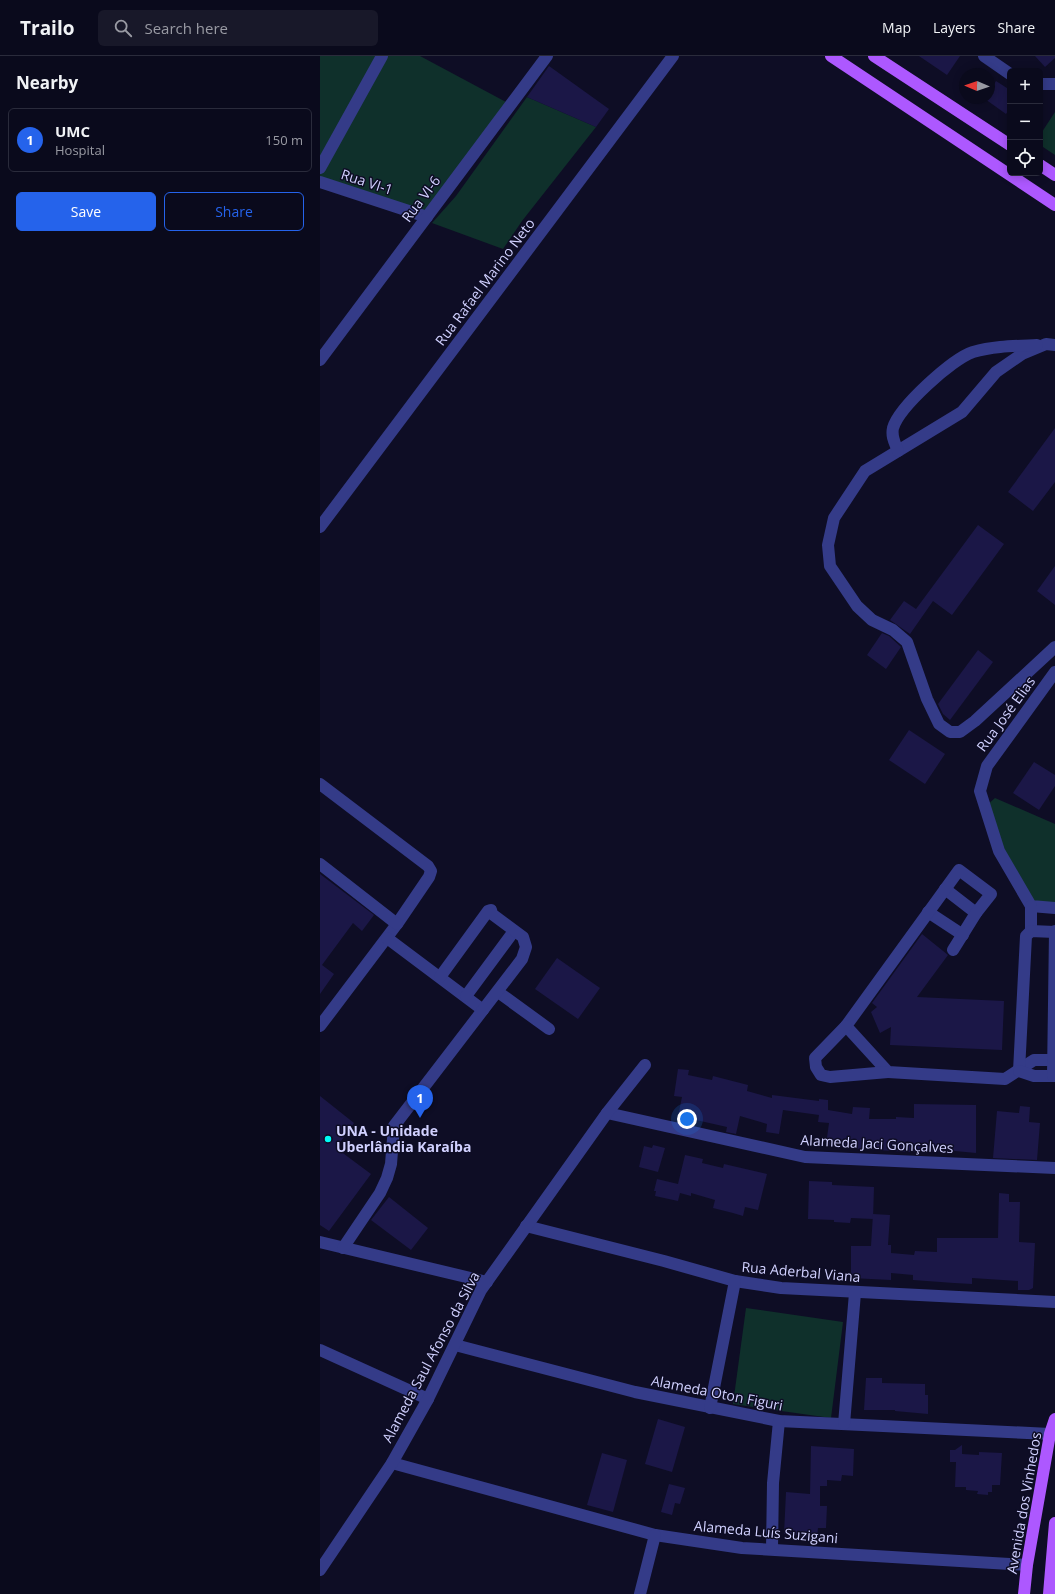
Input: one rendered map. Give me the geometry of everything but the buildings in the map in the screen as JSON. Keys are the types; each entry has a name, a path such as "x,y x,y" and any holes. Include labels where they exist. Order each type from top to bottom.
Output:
{"main road":[{"path":"831,56 1055,204"},
{"path":"874,56 1007,143"},
{"path":"1043,167 1055,175"},
{"name":"Avenida dos Vinhedos","path":"1024,1594 1027,1565 1050,1434 1055,1418"},
{"path":"1049,1594 1055,1523"}],"street":[{"path":"320,168 382,56"},
{"name":"Rua VI-6","path":"320,360 547,56"},
{"name":"Rua Rafael Marino Neto","path":"320,527 673,56"},
{"path":"984,56 1007,72"},
{"path":"1043,84 1055,84"},
{"name":"Rua VI-1","path":"320,182 427,217"},
{"path":"1050,345 1022,354 996,372 962,412 865,471 834,518 828,545 830,566 857,606 872,620 893,630 906,642 927,700 939,724 950,732 960,732 975,721 1055,647"},
{"path":"898,451 892,438 894,426 914,398 954,363 971,353 992,347 1050,345"},
{"name":"Rua José Elias","path":"1031,906 999,851 980,791 987,766 1055,672"},
{"path":"320,784 428,866 431,871 429,877 387,938 320,1026"},
{"path":"320,864 397,924"},
{"path":"953,950 976,913 991,894 959,870 846,1026 815,1058 816,1067 821,1075 830,1077 888,1072 1005,1079 1034,1060 1054,1060"},
{"path":"945,889 976,913"},
{"path":"1019,1071 1026,936 1031,931 1031,906 1055,908"},
{"path":"343,1248 380,1193 387,1178 391,1164 394,1126 522,959 526,947 524,937 492,914 491,910 488,911 440,977"},
{"path":"928,912 963,935"},
{"path":"466,996 514,931"},
{"path":"1019,1071 1034,1076 1054,1076 1055,932 1031,931"},
{"path":"387,938 484,1010"},
{"path":"498,992 549,1029"},
{"path":"846,1026 888,1072"},
{"name":"Alameda Saul Afonso da Silva","path":"320,1570 392,1463 428,1399 487,1282 607,1113 645,1065"},
{"name":"Alameda Jaci Gonçalves","path":"607,1113 805,1157 1055,1168"},
{"name":"Rua Aderbal Viana","path":"526,1226 664,1261 735,1281 781,1288 855,1293 1055,1302"},
{"path":"320,1242 487,1282"},
{"path":"710,1408 735,1281"},
{"path":"844,1424 855,1293"},
{"name":"Alameda Oton Figuri","path":"456,1345 635,1392 779,1421 1050,1434"},
{"path":"320,1350 428,1399"},
{"path":"772,1549 773,1483 779,1421"},
{"name":"Alameda Luís Suzigani","path":"392,1463 655,1535 742,1548 1027,1565"},
{"path":"640,1594 655,1535"}],"green space":[{"path":"320,56 420,56 506,102 425,212 320,177"},
{"path":"527,97 596,127 522,221 503,249 432,223 456,196"},
{"path":"1055,112 1055,155 1043,147 1043,130"},
{"path":"995,798 1055,824 1055,908 1031,906 999,851 986,806"},
{"path":"746,1308 843,1322 831,1418 733,1404"}],"place":[{"name":"UMC","path":"420,1118"},
{"name":"UNA - Unidade Uberlândia Karaíba","path":"328,1139"}]}
